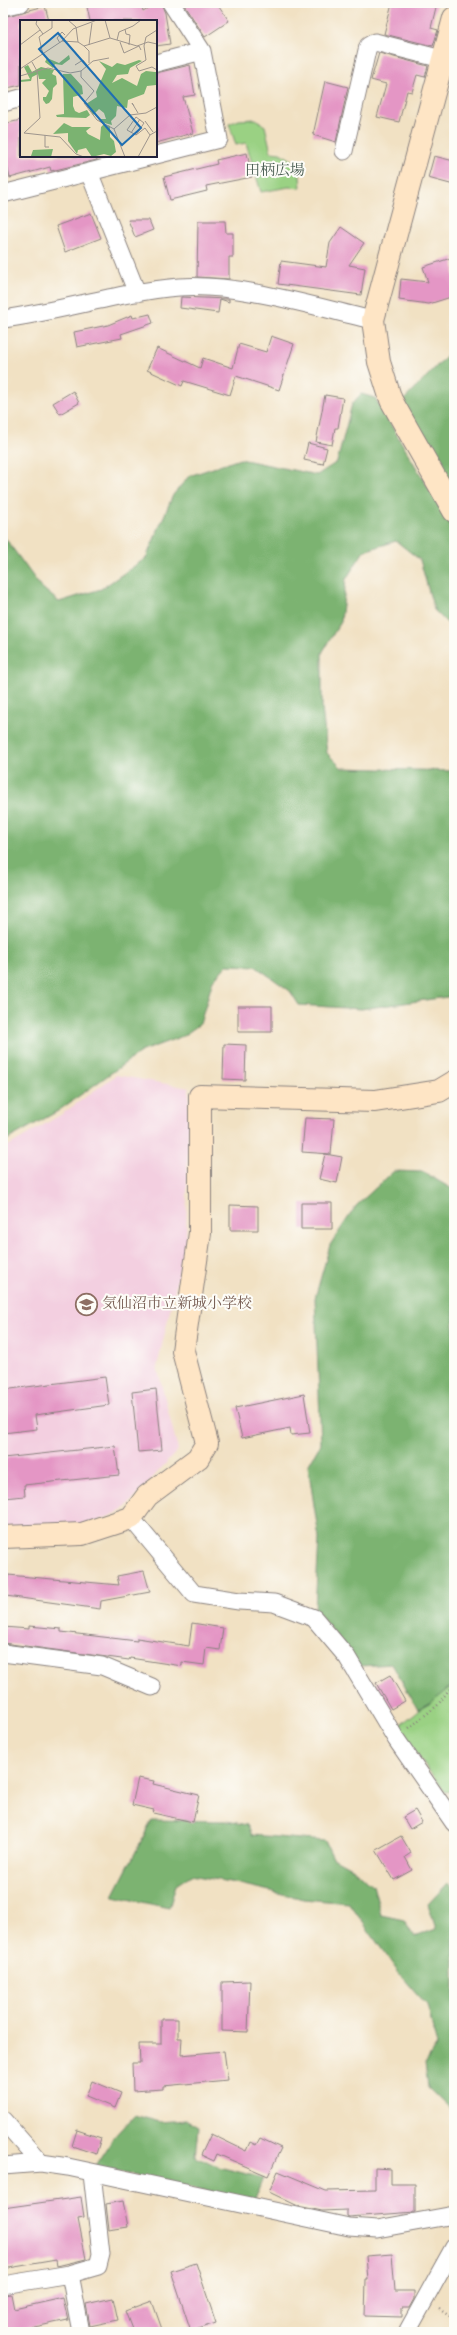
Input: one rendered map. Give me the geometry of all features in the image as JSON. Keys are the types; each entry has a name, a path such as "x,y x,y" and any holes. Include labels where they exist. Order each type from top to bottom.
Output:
{"street":[{"path":"3,7 21,3"},
{"path":"157,155 219,139 202,51 171,3"},
{"path":"454,18 373,320 379,362 391,400 454,511"},
{"path":"344,151 368,46 375,42 442,59"},
{"path":"157,63 202,51"},
{"path":"3,103 20,98"},
{"path":"3,194 148,157"},
{"path":"89,172 137,293"},
{"path":"3,319 137,293 181,287 221,289 270,296 373,320"},
{"path":"3,1537 82,1534 131,1518 147,1496 198,1458 207,1443 183,1350 200,1233 200,1096 375,1101 439,1091 454,1082"},
{"path":"131,1518 194,1594 239,1601 274,1603 314,1618 347,1657 396,1739 454,1823"},
{"path":"3,1653 102,1666 152,1687"},
{"path":"3,2120 41,2163"},
{"path":"3,2166 41,2163 349,2228 377,2230 454,2215"},
{"path":"3,2285 70,2274 98,2266 101,2254 92,2173"},
{"path":"407,2332 454,2247"},
{"path":"70,2274 81,2332"}],"path":[{"path":"396,1739 438,1705 454,1682"}],"shaded area":[{"name":"気仙沼市立新城小学校","path":"116,1075 189,1088 186,1240 157,1367 178,1450 123,1510 89,1525 3,1531 3,1149 62,1114"}],"green space":[{"name":"田柄広場","path":"256,119 265,126 271,152 280,153 299,164 301,188 289,187 261,192 246,143 236,145 229,124 239,120"},
{"path":"454,348 454,490 402,402"},
{"path":"361,394 375,398 454,531 454,630 434,610 420,560 396,541 364,551 346,579 341,621 322,653 322,708 327,753 342,768 454,771 454,996 361,1009 299,1005 290,991 255,966 227,965 213,980 200,1024 183,1036 142,1051 58,1111 3,1142 3,535 40,586 59,602 101,589 146,558 173,495 189,476 240,459 317,475 337,462 352,404"},
{"path":"394,1171 423,1172 454,1190 454,1684 429,1704 418,1710 392,1664 360,1666 315,1609 319,1538 308,1466 321,1443 315,1298 330,1245 356,1206"},
{"path":"454,1684 454,1791 445,1792 397,1728"},
{"path":"152,1820 227,1821 247,1825 252,1835 325,1841 333,1858 353,1869 373,1885 381,1915 404,1920 414,1937 436,1929 428,1904 449,1882 454,1890 454,2113 428,2088 425,2063 437,2045 427,2005 398,1972 349,1903 304,1899 235,1883 191,1875 176,1885 169,1908 113,1896"},
{"path":"134,2115 160,2122 186,2120 199,2127 196,2156 219,2167 263,2178 254,2201 94,2167 113,2138"}],"building":[{"path":"102,3 141,3 143,11 156,3 161,3 165,13 170,44 157,46 157,20 90,20 87,7"},
{"path":"183,3 217,3 229,21 205,37"},
{"path":"392,3 437,3 431,28 438,30 433,46 384,34"},
{"path":"45,6 49,20 20,20 20,85 3,89 3,17"},
{"path":"379,53 428,66 425,77 417,75 412,92 407,91 399,122 377,117 386,84 371,80"},
{"path":"190,65 195,95 183,97 193,133 157,143 157,73"},
{"path":"325,81 348,87 336,142 313,135"},
{"path":"20,120 20,157 96,157 97,160 51,171 50,167 10,178 3,149 3,124"},
{"path":"247,153 252,177 206,186 207,191 170,200 164,177 217,164 216,160"},
{"path":"434,156 454,161 454,185 428,178"},
{"path":"91,213 101,238 65,252 56,226"},
{"path":"128,220 149,220 153,230 135,237"},
{"path":"198,221 225,221 226,233 233,233 233,257 229,257 229,279 197,277"},
{"path":"341,227 364,243 349,265 365,268 361,295 278,284 281,261 326,267 330,243"},
{"path":"454,257 454,296 429,304 399,300 401,279 428,282 423,267"},
{"path":"181,297 229,299 229,302 220,299 218,313 180,308"},
{"path":"150,314 153,323 121,334 122,338 77,347 74,332 108,325 132,315 133,318"},
{"path":"271,336 294,344 279,390 236,376 230,395 184,381 182,386 147,370 157,348 200,368 203,358 233,368 239,344 266,352"},
{"path":"73,391 79,403 60,414 53,403"},
{"path":"325,395 343,398 338,428 335,428 332,445 316,442"},
{"path":"308,443 327,448 323,464 304,460"},
{"path":"238,1006 272,1006 272,1032 238,1032"},
{"path":"224,1044 246,1045 245,1080 223,1079"},
{"path":"305,1118 334,1119 331,1154 302,1152"},
{"path":"325,1154 342,1157 337,1183 319,1179"},
{"path":"301,1203 332,1203 332,1229 301,1229"},
{"path":"230,1205 258,1206 258,1230 230,1230"},
{"path":"105,1377 109,1405 35,1415 37,1429 3,1433 3,1390"},
{"path":"156,1389 162,1450 138,1452 132,1392"},
{"path":"304,1394 310,1433 291,1435 290,1428 242,1438 235,1408"},
{"path":"115,1446 119,1475 24,1485 25,1496 3,1498 3,1458"},
{"path":"144,1571 150,1592 101,1601 100,1609 6,1596 8,1575 119,1585 117,1576"},
{"path":"192,1623 223,1628 220,1650 206,1648 204,1665 182,1662 182,1666 130,1658 129,1660 3,1643 3,1627 29,1629 29,1626 61,1629 61,1632 137,1641 137,1638 189,1646"},
{"path":"390,1675 405,1701 391,1709 376,1683"},
{"path":"138,1778 154,1781 153,1784 199,1795 193,1822 153,1813 154,1810 132,1805"},
{"path":"415,1810 422,1822 410,1829 403,1817"},
{"path":"401,1836 411,1853 405,1857 412,1870 394,1880 376,1850"},
{"path":"250,1981 248,2032 222,2031 222,1982"},
{"path":"161,2019 178,2019 178,2038 182,2038 181,2055 224,2051 228,2080 163,2086 163,2089 133,2091 132,2063 140,2063 139,2044 161,2044"},
{"path":"92,2081 121,2093 115,2108 86,2096"},
{"path":"77,2130 101,2138 96,2154 72,2146"},
{"path":"211,2134 246,2151 250,2142 256,2145 260,2138 281,2148 268,2176 217,2154 214,2161 201,2155"},
{"path":"375,2168 391,2169 391,2184 415,2184 415,2212 349,2217 347,2216 347,2210 322,2211 298,2206 269,2192 278,2171 326,2191 375,2190"},
{"path":"81,2197 84,2217 78,2218 86,2259 57,2266 56,2260 3,2269 3,2208"},
{"path":"123,2201 128,2227 109,2230 106,2204"},
{"path":"392,2254 395,2291 414,2291 414,2299 409,2308 402,2308 402,2317 365,2316 366,2280 368,2280 366,2256"},
{"path":"196,2263 216,2323 191,2331 171,2271"},
{"path":"11,2294 14,2309 63,2298 68,2320 20,2330 20,2332 3,2332 3,2295"},
{"path":"113,2298 118,2320 90,2326 86,2304"},
{"path":"152,2301 163,2332 133,2332 125,2311"}],"place":[{"name":"気仙沼市立新城小学校","path":"87,1304"}]}
